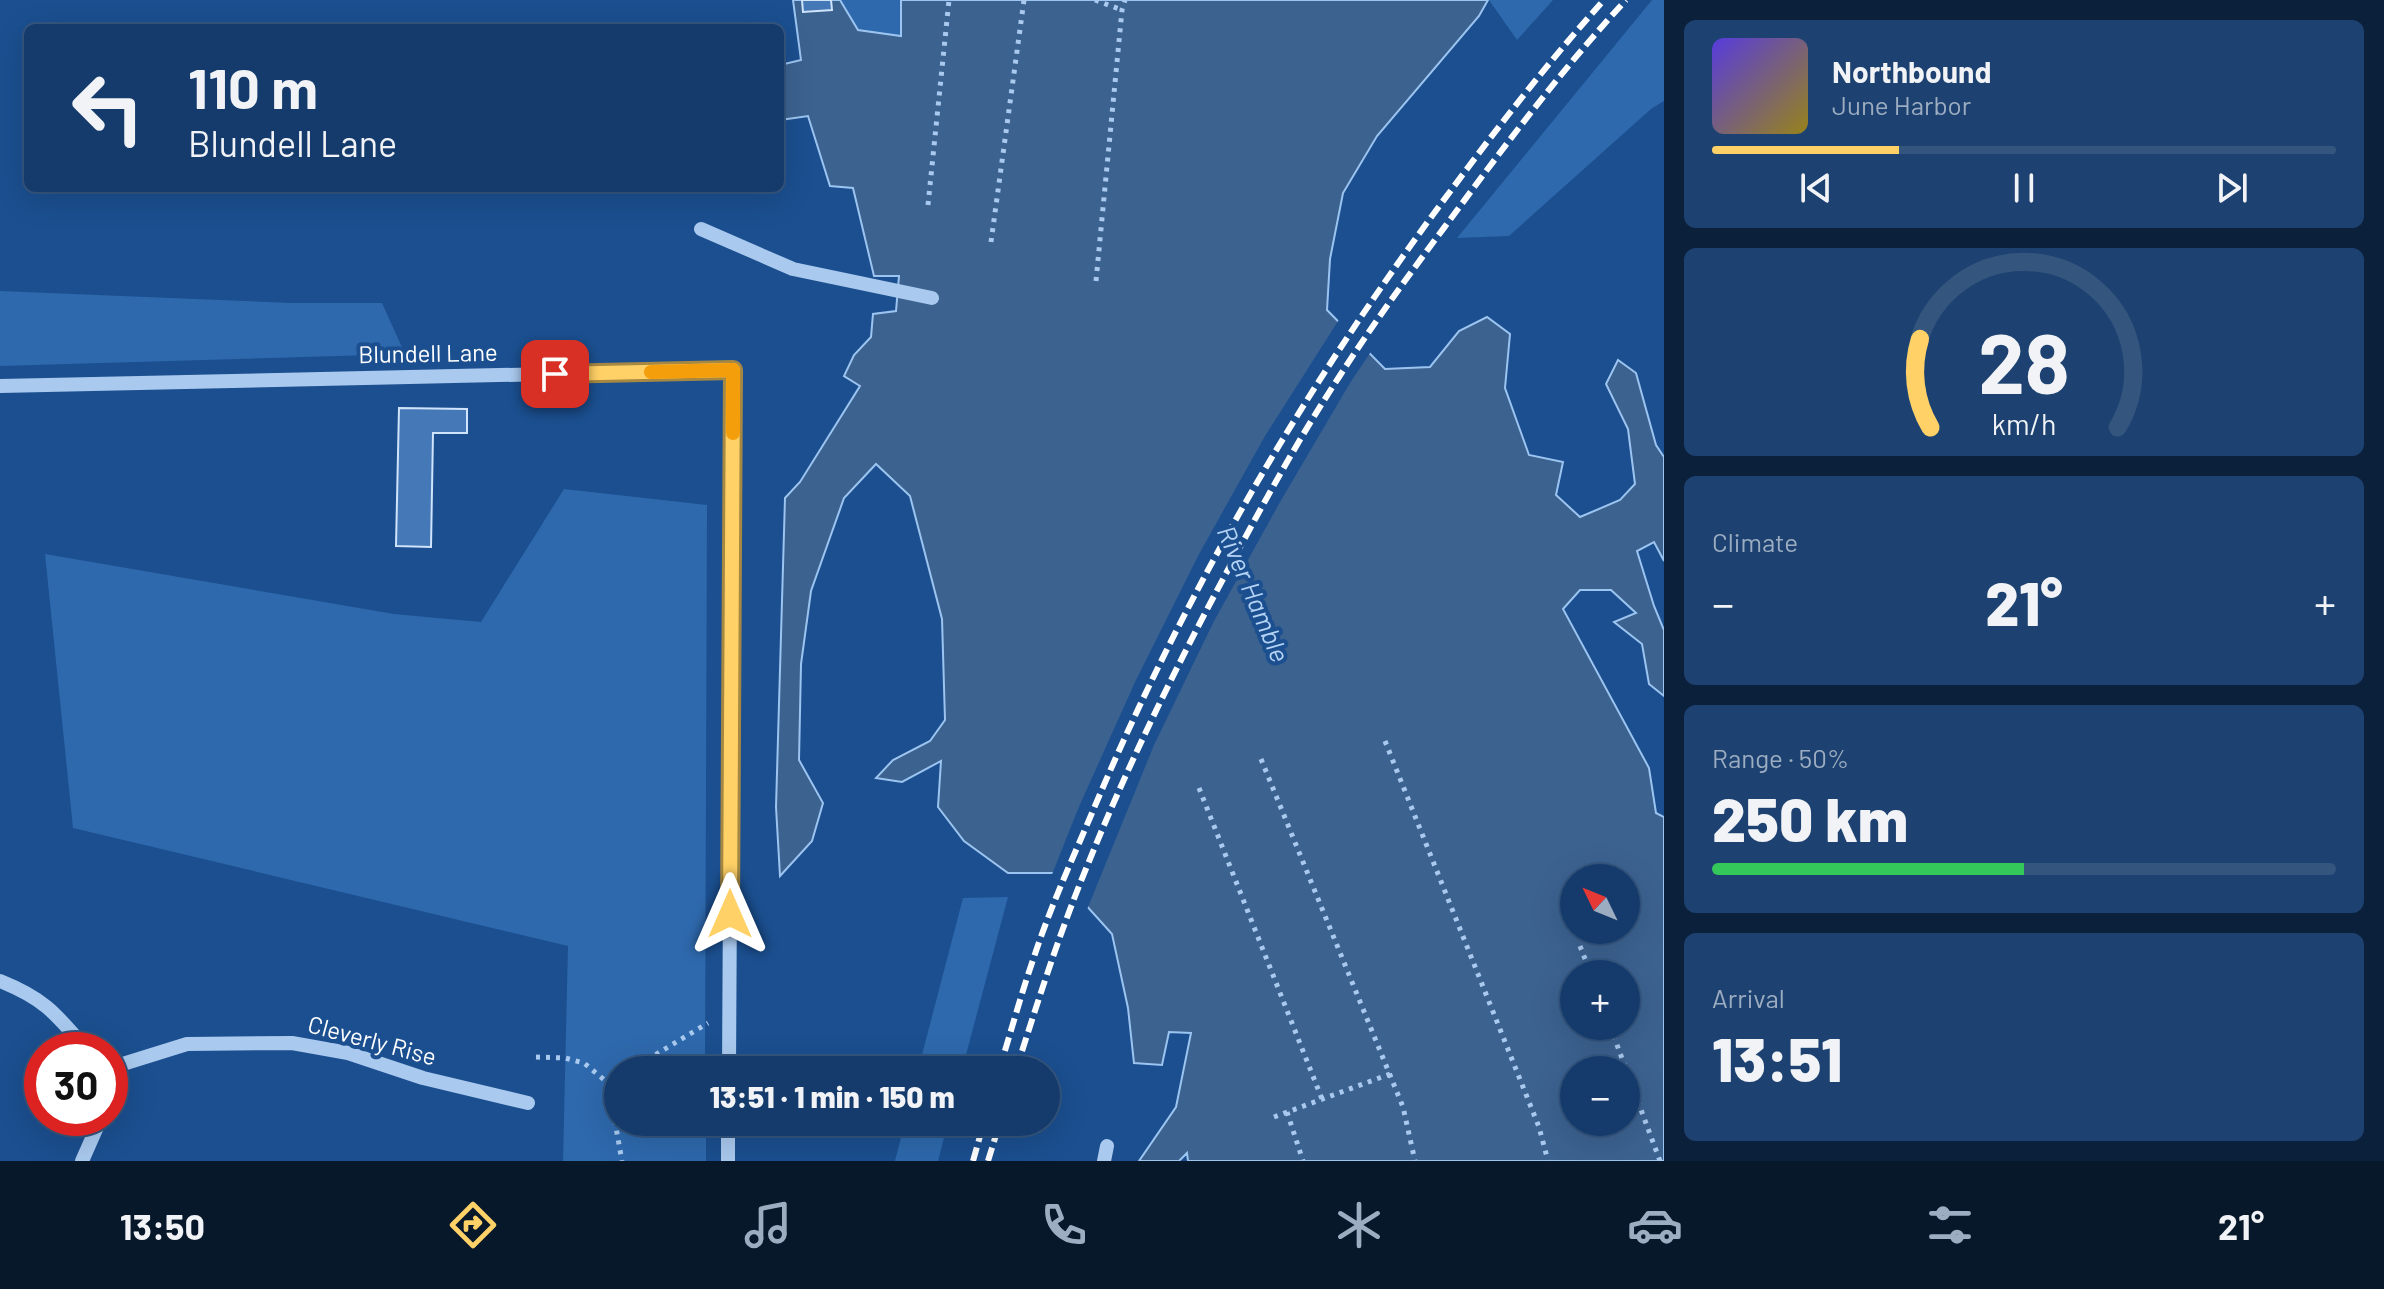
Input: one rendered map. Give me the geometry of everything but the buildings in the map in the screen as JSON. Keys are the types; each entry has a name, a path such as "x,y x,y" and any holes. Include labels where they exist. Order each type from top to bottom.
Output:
{"street":[{"path":"701,229 793,269 932,298"},
{"name":"Blundell Lane","path":"0,386 733,370 729,1056"},
{"path":"0,981 27,992 54,1011 72,1032"},
{"name":"Cleverly Rise","path":"128,1062 187,1044 292,1043 348,1053 423,1078 528,1103"},
{"path":"82,1161 93,1136"},
{"path":"728,1136 728,1161"}],"path":[{"path":"928,205 949,0"},
{"path":"991,242 1024,0"},
{"path":"1095,0 1122,10"},
{"path":"1096,281 1125,0"},
{"path":"1385,741 1539,1127 1548,1161"},
{"path":"1261,759 1403,1107 1415,1161"},
{"path":"1199,788 1322,1099"},
{"path":"1580,946 1586,960"},
{"path":"653,1056 729,1009"},
{"path":"1615,1040 1660,1161"},
{"path":"536,1057 565,1058 584,1063 604,1080"},
{"path":"1274,1117 1390,1074"},
{"path":"1287,1112 1303,1161"},
{"path":"618,1136 622,1161"}],"shaded area":[{"path":"840,0 901,0 901,37 858,30"},
{"path":"1489,0 1553,0 1517,40"},
{"path":"1652,0 1664,0 1664,101 1651,109 1509,236 1457,238"},
{"path":"0,291 291,303 382,303 405,354 0,366"},
{"path":"564,489 707,505 705,1056 604,1056 604,1136 706,1136 706,1161 563,1161 568,946 73,828 45,554 394,614 481,622"},
{"path":"1008,897 966,1056 922,1056 963,898"},
{"path":"901,1136 944,1136 938,1161 895,1161"}],"water":[{"name":"River Hamble","path":"793,0 840,0 858,30 901,36 901,0 1488,0 1479,16 1377,136 1343,193 1330,259 1327,310 1385,369 1430,367 1459,331 1487,317 1510,334 1505,388 1529,455 1563,462 1556,495 1580,517 1620,500 1635,484 1628,429 1606,384 1618,360 1636,373 1656,445 1664,457 1664,561 1654,542 1637,551 1664,630 1664,696 1649,684 1642,644 1614,622 1636,613 1611,590 1580,590 1563,609 1649,768 1656,813 1664,817 1664,1161 1188,1161 1187,1153 1179,1161 1139,1161 1176,1107 1191,1033 1169,1032 1162,1065 1134,1063 1128,1008 1112,934 1057,873 1008,873 964,841 938,807 941,761 902,782 876,778 893,760 930,741 945,720 942,619 910,496 876,464 844,498 811,591 801,664 799,760 823,803 812,841 780,876 776,807 785,498 800,482 860,386 844,376 854,355 871,337 873,314 896,311 899,276 874,276 853,188 830,186 808,116 784,119 784,64 801,60"}],"pier":[{"path":"1340,318 1372,350 1280,502 1214,621 1154,745 1086,912 1055,877 1051,877 1078,809 1136,680 1198,556 1265,436"}],"railway":[{"path":"1003,1056 1040,939 1128,730 1167,649 1253,490 1299,412 1399,262 1507,116 1604,0"},
{"path":"1021,1056 1068,915 1120,788 1192,639 1282,470 1353,355 1412,271 1539,102 1626,0"},
{"path":"973,1161 980,1136"},
{"path":"988,1161 996,1136"}],"slow traffic":[{"path":"651,372 733,370 733,433"}],"route":[{"path":"555,374 733,370 730,914"}]}
